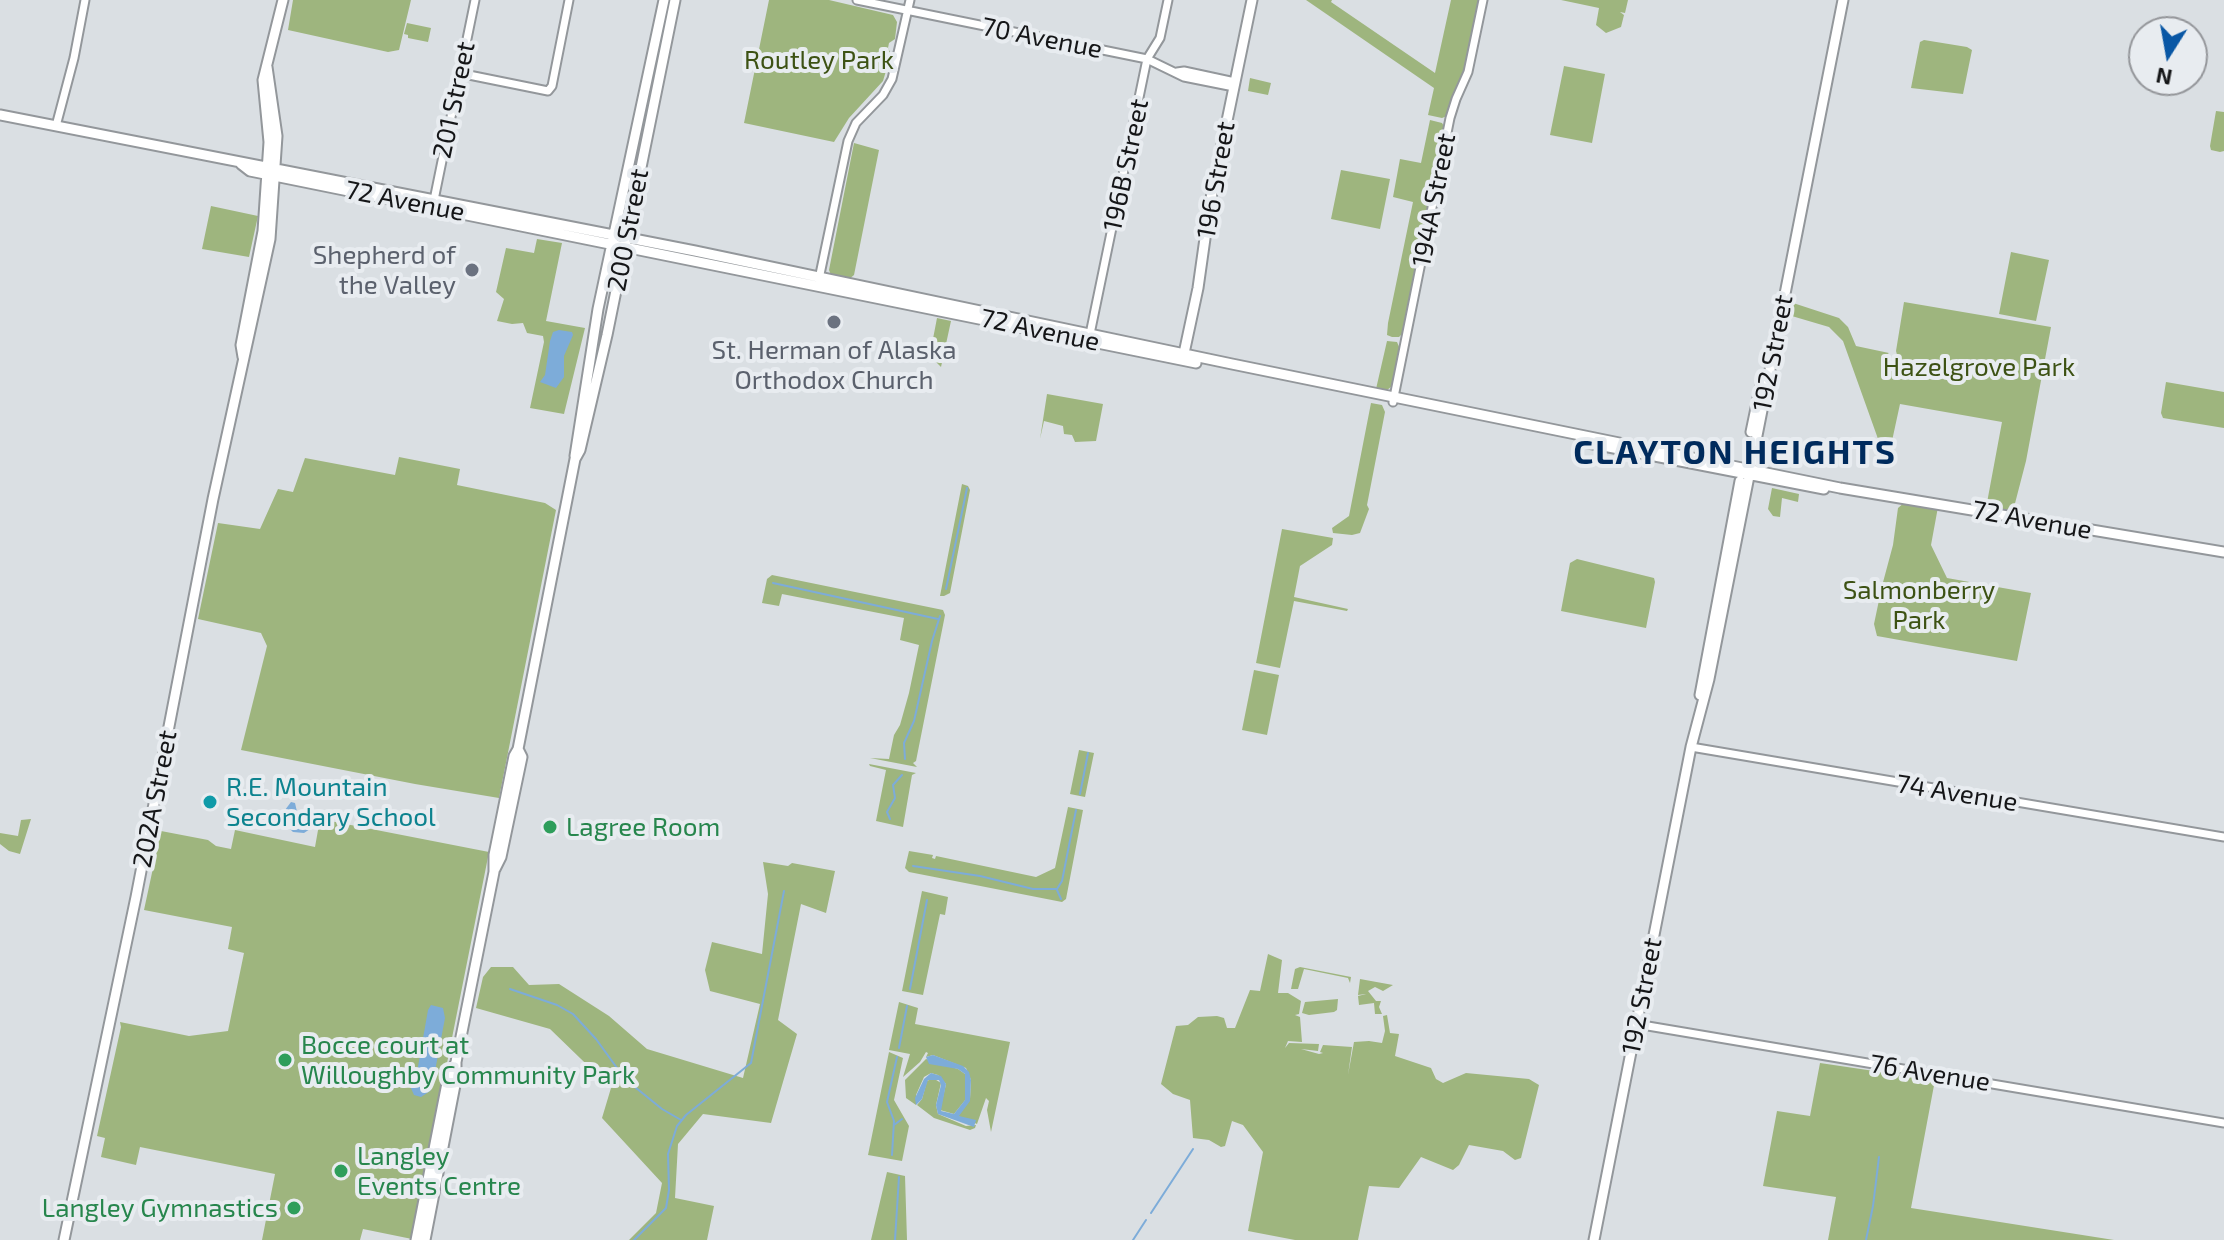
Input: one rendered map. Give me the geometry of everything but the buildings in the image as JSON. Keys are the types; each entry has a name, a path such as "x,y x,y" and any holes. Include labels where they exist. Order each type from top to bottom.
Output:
{"main road":[{"name":"202A Street","path":"64,1240 136,897 243,357 241,345 271,171 263,80 281,0"},
{"name":"200 Street","path":"425,1240 494,872 501,857 522,757 518,749 575,459 576,434 612,239 664,0"},
{"name":"200 Street","path":"575,459 580,450 597,378 675,0"},
{"name":"196 Street","path":"1183,357 1252,0"},
{"name":"192 Street","path":"1746,472 1841,0"},
{"name":"192 Street","path":"1594,1240 1691,747 1709,679 1746,472 1841,0"},
{"name":"72 Avenue","path":"0,115 626,241 1012,324 1016,321 1090,334 1252,373 1746,472 2224,552"},
{"name":"72 Avenue","path":"271,171 434,200 612,239"},
{"name":"72 Avenue","path":"819,282 1183,357 1293,376 1521,429 1533,428 1636,447 1746,472"},
{"path":"1252,373 1293,376"},
{"name":"200 Street","path":"416,1240 448,1078 456,1062"}],"street":[{"path":"56,126 85,0"},
{"name":"201 Street","path":"434,200 475,0"},
{"path":"459,73 548,91 552,86 569,0"},
{"name":"70 Avenue","path":"857,0 1147,59 1184,77 1234,84"},
{"path":"819,282 848,141 861,116 883,95 892,79 910,0"},
{"name":"196B Street","path":"1090,334 1147,59 1160,38 1168,0"},
{"name":"194A Street","path":"1393,400 1453,107 1468,72 1483,0"},
{"name":"74 Avenue","path":"1691,747 2224,837"},
{"name":"76 Avenue","path":"1636,1024 2224,1123"}],"green space":[{"path":"293,0 411,0 399,50 388,52 288,30"},
{"name":"Routley Park","path":"769,0 829,0 893,15 897,22 895,39 889,43 891,54 883,81 849,118 834,142 744,123"},
{"path":"1306,0 1332,0 1435,73 1451,0 1479,0 1465,71 1447,116 1428,115 1434,88"},
{"path":"1561,0 1628,0 1625,13 1620,12 1624,15 1621,27 1606,33 1596,25 1599,8"},
{"path":"407,23 431,28 428,42 408,38 404,34"},
{"path":"1924,40 1972,50 1963,94 1911,88 1920,42"},
{"path":"1564,66 1605,74 1592,143 1550,135"},
{"path":"1250,78 1271,83 1268,95 1248,91"},
{"path":"2216,111 2224,112 2224,151 2220,152 2211,150 2210,146"},
{"path":"1430,120 1442,123 1445,128 1403,333 1392,337 1387,335 1388,323 1413,202 1393,197 1400,159 1421,163"},
{"path":"854,143 879,150 854,275 848,280 831,275 829,270"},
{"path":"1341,170 1390,179 1380,229 1331,219"},
{"path":"211,206 258,216 249,257 202,249"},
{"path":"537,239 562,243 546,321 585,328 564,414 530,408 543,336 527,333 523,323 497,321 504,299 496,292 506,248 534,253"},
{"path":"2011,252 2049,260 2036,321 1999,314"},
{"name":"Hazelgrove Park","path":"1787,301 1839,318 1848,327 1856,346 1889,353 1884,362 1891,368 1899,362 1896,351 1904,302 2051,327 2026,461 2013,511 1986,508 2002,422 1900,404 1887,464 1843,341 1829,327 1785,314"},
{"path":"937,318 951,321 941,367 932,344"},
{"path":"1387,341 1397,342 1400,349 1392,386 1386,391 1376,389"},
{"path":"2166,382 2224,392 2224,428 2163,418 2161,413"},
{"path":"1047,394 1103,404 1096,441 1075,442 1072,435 1064,434 1063,426 1044,421 1040,439"},
{"path":"1371,403 1382,405 1385,412 1367,505 1369,509 1360,533 1333,533 1332,528 1349,516"},
{"path":"399,457 460,469 457,485 545,503 556,510 499,798 241,750 267,646 261,633 198,619 218,523 260,529 278,489 293,492 305,458 395,475"},
{"path":"962,484 970,490 950,593 940,596"},
{"path":"1772,488 1799,494 1798,502 1782,498 1780,517 1773,516 1768,509"},
{"name":"Salmonberry Park","path":"1905,502 1938,507 1931,545 1947,578 2031,593 2017,661 1877,636 1874,624 1893,545 1898,508"},
{"path":"1282,529 1333,538 1332,545 1300,566 1294,597 1348,609 1294,601 1280,668 1256,663"},
{"path":"1577,559 1654,578 1646,628 1561,611 1570,563"},
{"path":"772,575 943,610 945,615 916,761 913,763 917,767 870,758 889,759 909,693 919,645 900,640 904,618 782,594 779,606 762,603 767,579"},
{"path":"1254,670 1279,675 1267,735 1242,730"},
{"path":"1079,750 1094,753 1085,797 1070,794"},
{"path":"869,764 916,773 912,775 903,827 876,821 886,770"},
{"path":"1068,807 1083,810 1066,899 1062,902 909,872 905,868 909,851 933,855 935,859 936,856 1036,877 1055,868"},
{"path":"31,819 20,854 0,844 0,833 18,836 21,820"},
{"path":"320,819 489,852 412,1239 363,1229 360,1240 262,1240 275,1174 140,1147 136,1165 101,1157 105,1138 97,1136 120,1022 189,1036 228,1031 244,953 228,949 232,927 144,910 161,831 208,840 216,846 231,849 235,830 315,847"},
{"path":"763,862 788,866 792,863 835,871 826,913 801,904 778,1020 797,1034 771,1123 703,1114 678,1144 675,1198 714,1206 707,1240 629,1240 656,1213 662,1183 602,1118 611,1088 550,1029 476,1008 483,977 491,967 513,967 529,985 559,984 609,1016 647,1049 743,1078 760,1004 710,991 705,970 712,942 762,954 768,894"},
{"path":"922,891 948,897 945,915 940,914 923,995 902,991"},
{"path":"1268,954 1282,960 1278,993 1288,993 1301,1001 1299,1014 1295,1015 1300,1017 1302,1042 1288,1041 1285,1048 1289,1043 1319,1044 1318,1051 1301,1049 1319,1054 1323,1053 1320,1052 1323,1045 1352,1047 1348,1075 1354,1042 1382,1043 1385,1031 1383,1016 1387,1015 1390,1033 1399,1034 1395,1056 1431,1068 1436,1079 1443,1083 1466,1073 1529,1079 1539,1085 1521,1158 1515,1160 1503,1151 1469,1145 1453,1170 1421,1157 1399,1188 1369,1186 1358,1240 1295,1240 1248,1231 1263,1152 1243,1125 1232,1121 1225,1146 1193,1138 1190,1100 1173,1094 1161,1084 1176,1026 1188,1025 1198,1017 1217,1016 1224,1018 1227,1028 1235,1028 1250,990 1260,991"},
{"path":"1300,967 1351,977 1350,983 1348,978 1304,969 1298,989 1291,989 1295,969"},
{"path":"1360,979 1393,985 1383,991 1375,987 1368,991 1376,1001 1381,1001 1379,1007 1382,1014 1375,1014 1374,1003 1359,1005 1358,996 1366,994 1358,995"},
{"path":"1338,999 1334,1012 1302,1013 1305,1002"},
{"path":"899,1002 918,1008 915,1024 1010,1042 991,1132 987,1110 989,1101 986,1098 977,1124 958,1116 970,1099 971,1080 966,1068 933,1055 926,1057 926,1052 903,1077 910,1054 889,1050"},
{"path":"889,1052 903,1058 894,1100 909,1126 902,1161 868,1155"},
{"path":"926,1059 965,1074 966,1099 954,1114 940,1110 946,1084 938,1075 931,1073 924,1077 916,1095 916,1105 906,1098 905,1080"},
{"path":"1820,1063 1935,1080 1911,1208 2114,1240 1828,1240 1836,1197 1763,1186 1777,1111 1810,1116"},
{"path":"933,1078 941,1083 936,1105 938,1114 966,1126 976,1125 975,1128 970,1130 934,1118 917,1105 927,1081"},
{"path":"887,1172 905,1176 907,1240 871,1240"}],"water":[{"path":"553,332 572,332 573,335 564,356 564,377 556,388 540,382 545,375"},
{"path":"291,802 295,803 298,816 309,822 310,829 304,833 293,832 286,825 285,810"},
{"path":"431,1005 443,1008 445,1018 432,1087 421,1097 414,1095 410,1086 416,1078"},
{"path":"933,1055 963,1066 969,1072 970,1101 959,1116 976,1120 974,1127 938,1114 939,1080 928,1080 922,1099 916,1105 915,1098 924,1079 931,1073 941,1076 946,1084 941,1111 954,1114 965,1100 965,1074 958,1069 929,1064 926,1057"}],"waterway":[{"path":"946,589 967,488"},
{"path":"773,583 938,619"},
{"path":"905,759 904,743 914,721 940,616"},
{"path":"1080,794 1088,753"},
{"path":"890,819 887,812 895,798 893,785 902,775"},
{"path":"1057,889 1062,881 1076,810"},
{"path":"913,866 980,876 1033,889 1057,889"},
{"path":"1057,890 1061,899"},
{"path":"634,1240 666,1208 668,1154 677,1126 686,1115 751,1063 784,891"},
{"path":"910,989 927,900"},
{"path":"510,989 557,1005 573,1014 625,1079 681,1120"},
{"path":"899,1048 907,1006"},
{"path":"892,1155 894,1121 887,1102 897,1057"},
{"path":"894,1125 902,1119"},
{"path":"1151,1213 1193,1149"},
{"path":"1866,1240 1879,1157"},
{"path":"895,1240 899,1177"},
{"path":"1133,1240 1146,1220"}],"place":[{"name":"Shepherd of the Valley","path":"472,270"},
{"name":"St. Herman of Alaska Orthodox Church","path":"834,322"},
{"name":"R.E. Mountain Secondary School","path":"210,802"},
{"name":"Lagree Room","path":"550,827"},
{"name":"Bocce court at Willoughby Community Park","path":"285,1060"},
{"name":"Langley Events Centre","path":"341,1171"},
{"name":"Langley Gymnastics","path":"294,1208"}],"district":[{"name":"CLAYTON HEIGHTS","path":"1735,453"}]}
